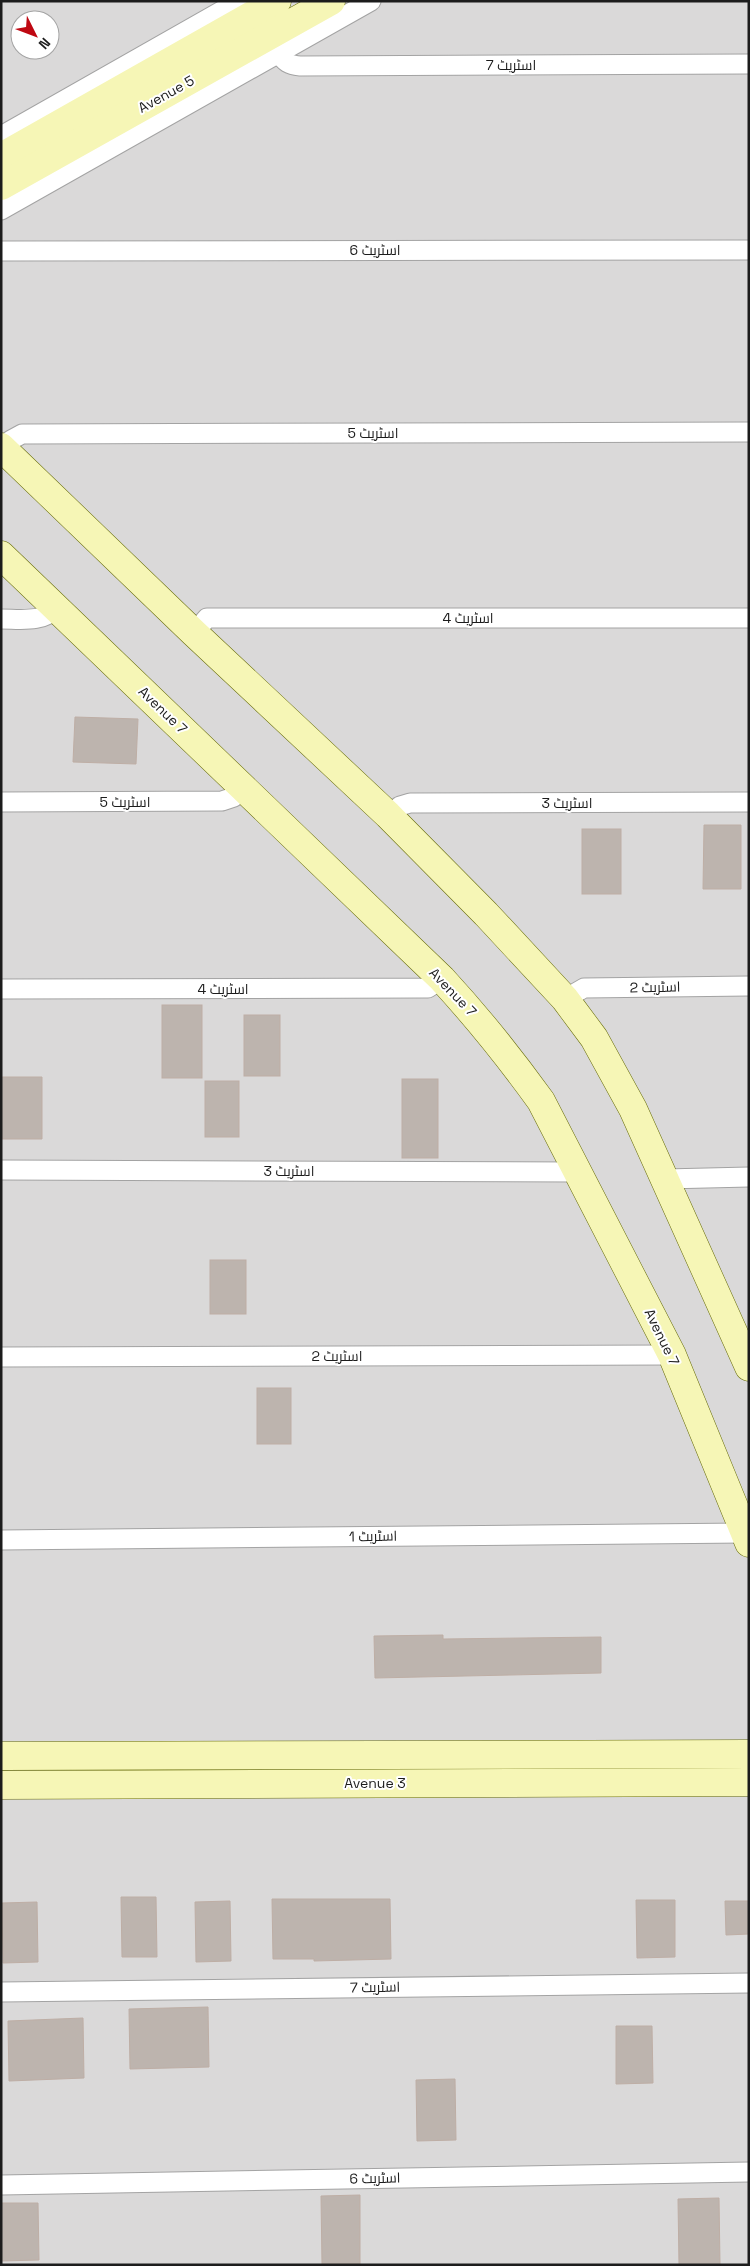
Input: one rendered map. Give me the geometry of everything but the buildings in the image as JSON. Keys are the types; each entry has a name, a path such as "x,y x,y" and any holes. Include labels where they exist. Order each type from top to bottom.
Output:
{"main road":[{"name":"Avenue 5","path":"1,157 277,1"},
{"name":"Avenue 5","path":"1,186 331,1"},
{"path":"2,448 194,633 388,815 486,914 565,999 594,1038 633,1109 747,1360"},
{"name":"Avenue 7","path":"1,555 442,980 483,1024 515,1065 540,1101 672,1355 747,1538"},
{"name":"Avenue 3","path":"1,1756 749,1754"},
{"name":"Avenue 3","path":"1,1785 749,1782"}],"street":[{"path":"1,136 239,1"},
{"path":"1,210 371,1"},
{"name":"اسٹریٹ 7","path":"279,53 283,61 291,65 300,66 749,64"},
{"name":"اسٹریٹ 6","path":"1,251 749,250"},
{"name":"اسٹریٹ 5","path":"2,448 22,434 749,432"},
{"path":"1,619 38,619 50,616 57,608"},
{"name":"اسٹریٹ 4","path":"194,633 207,618 749,618"},
{"name":"اسٹریٹ 5","path":"1,802 222,801 234,797 243,787"},
{"name":"اسٹریٹ 3","path":"388,815 400,806 410,803 749,802"},
{"name":"اسٹریٹ 4","path":"1,989 428,988 442,980"},
{"name":"اسٹریٹ 2","path":"565,999 584,988 749,986"},
{"name":"اسٹریٹ 3","path":"1,1170 576,1172"},
{"path":"665,1179 749,1177"},
{"name":"اسٹریٹ 2","path":"1,1357 672,1355"},
{"name":"اسٹریٹ 1","path":"1,1540 747,1538"},
{"name":"اسٹریٹ 7","path":"1,1992 749,1983"},
{"name":"اسٹریٹ 6","path":"1,2185 749,2172"}],"shaded area":[{"path":"1,1 749,1 749,2265 1,2265"}]}
